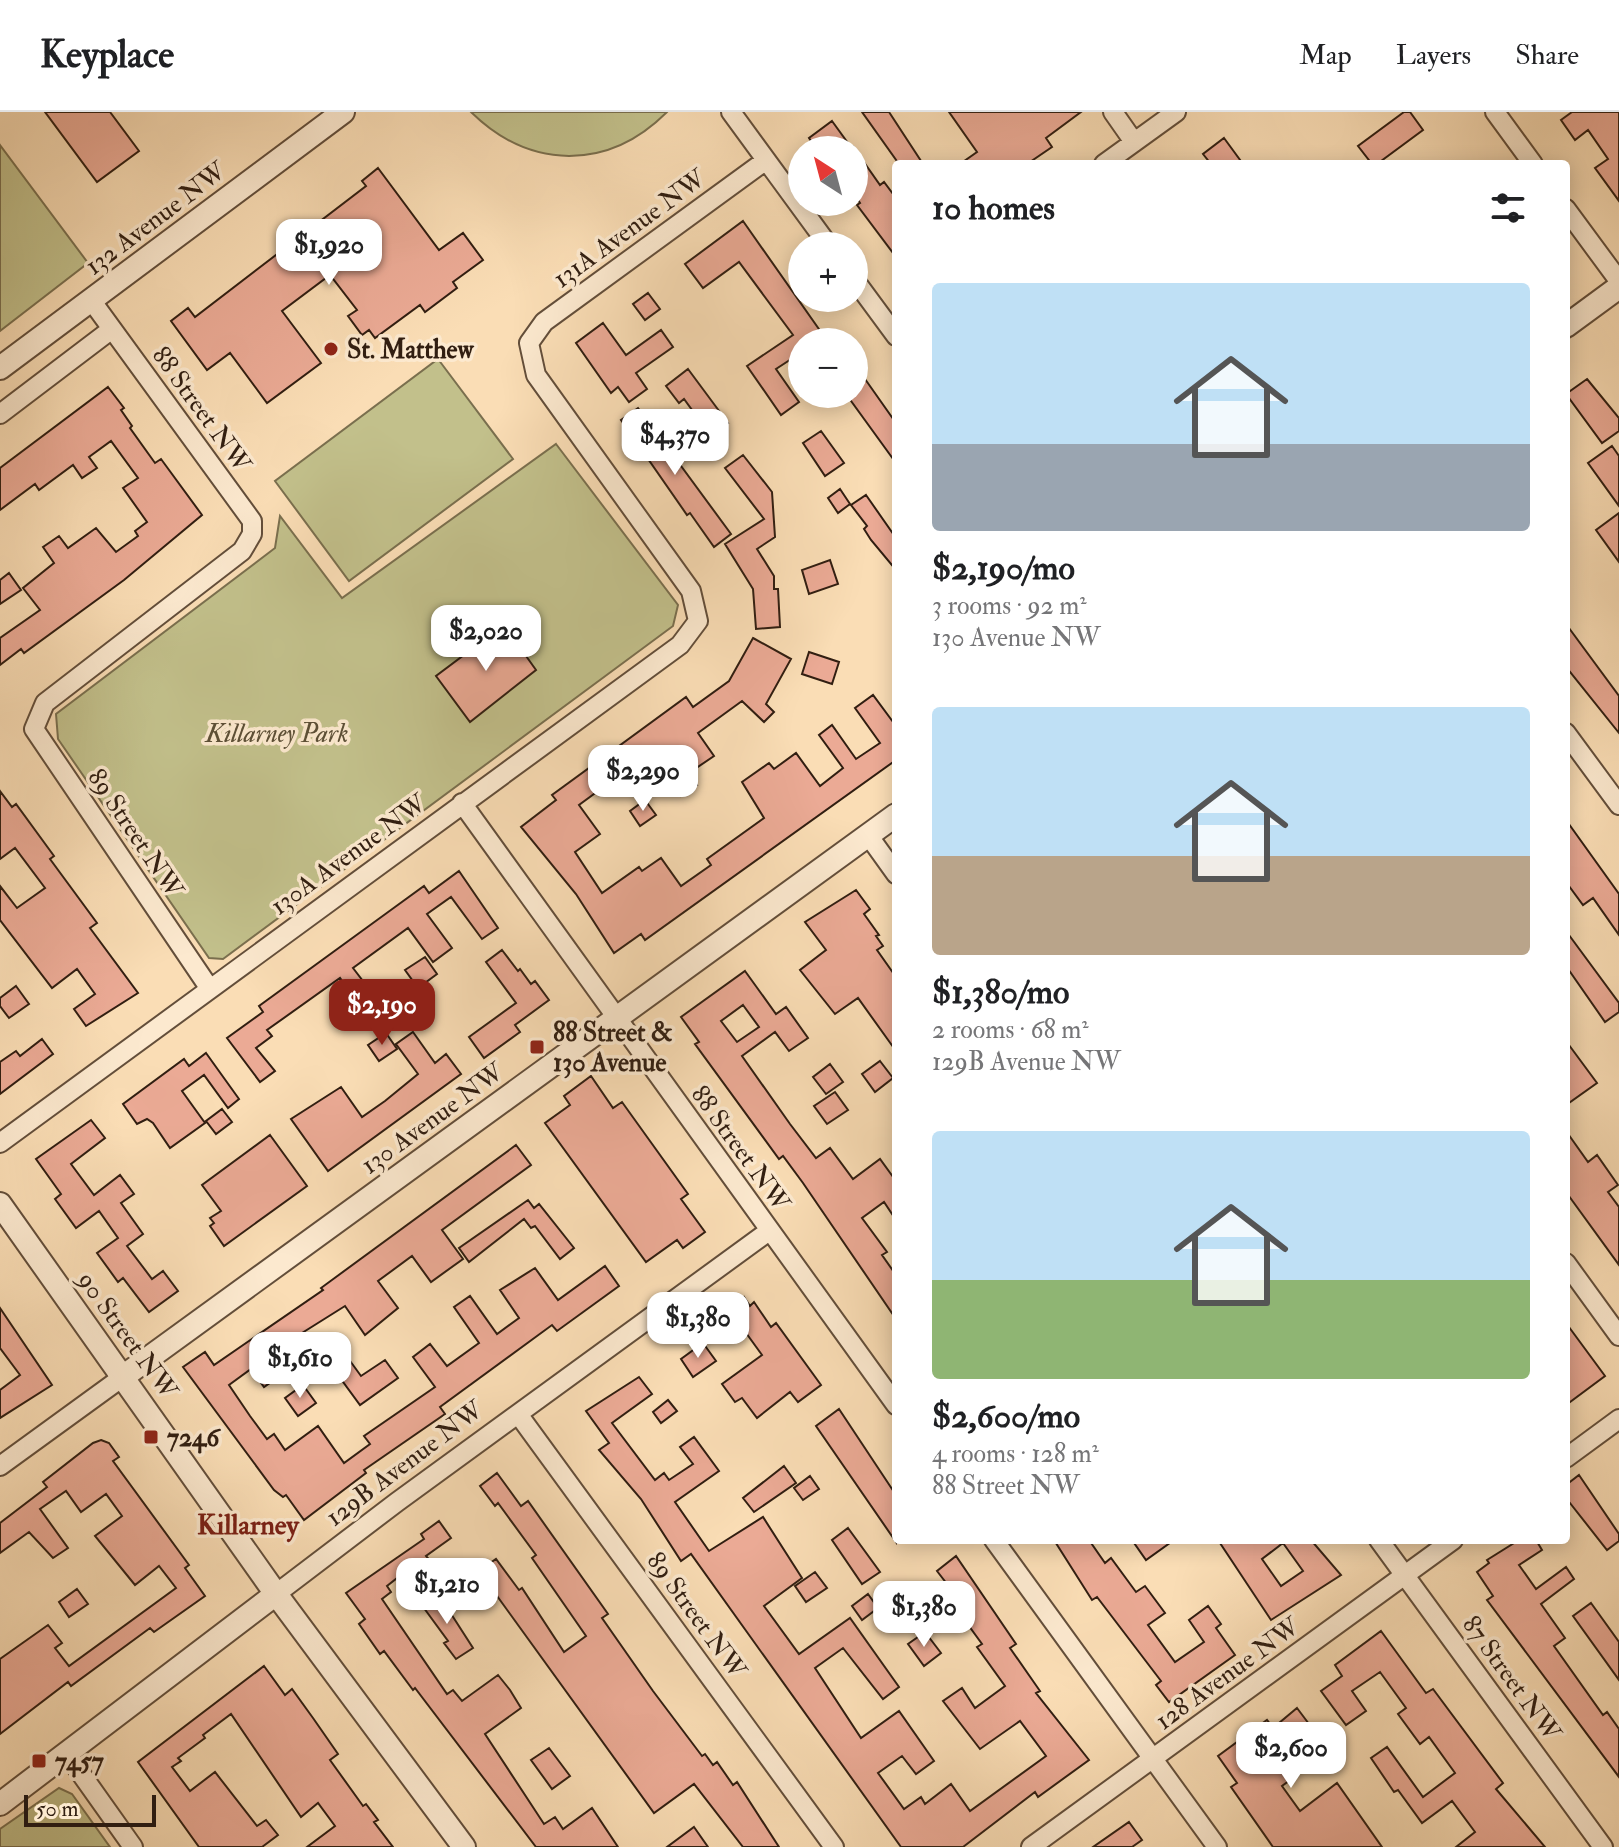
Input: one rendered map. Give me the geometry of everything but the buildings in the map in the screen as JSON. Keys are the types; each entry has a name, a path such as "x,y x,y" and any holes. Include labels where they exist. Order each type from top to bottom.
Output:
{"street":[{"name":"132 Avenue NW","path":"0,368 343,112"},
{"path":"731,112 818,232"},
{"path":"1113,112 1134,142"},
{"path":"1109,160 1176,112"},
{"path":"1495,112 1530,160"},
{"name":"131A Avenue NW","path":"691,591 536,375 529,343 544,322 765,161"},
{"path":"1570,215 1619,284 1570,323"},
{"path":"868,296 892,324"},
{"name":"88 Street NW","path":"45,703 242,551 252,534 252,521 91,300"},
{"path":"0,414 112,329"},
{"name":"130A Avenue NW","path":"0,1143 680,645 698,621 691,591"},
{"name":"89 Street NW","path":"45,703 34,729 210,989"},
{"path":"1570,738 1619,805"},
{"name":"88 Street NW","path":"462,803 892,1400"},
{"name":"130 Avenue NW","path":"0,1466 892,818"},
{"path":"868,835 892,868"},
{"name":"90 Street NW","path":"0,1204 276,1594 464,1847"},
{"name":"129B Avenue NW","path":"0,1804 276,1594 769,1231"},
{"path":"1570,1269 1619,1336"},
{"name":"89 Street NW","path":"518,1414 834,1847"},
{"path":"1570,1455 1619,1419"},
{"path":"997,1544 1217,1847"},
{"name":"87 Street NW","path":"1382,1544 1603,1847"},
{"name":"128 Avenue NW","path":"1031,1847 1448,1544"},
{"path":"67,1754 133,1847"}],"green space":[{"path":"471,112 667,112 620,145 595,153 569,156 543,153 518,145"},
{"path":"0,145 88,263 0,331"},
{"path":"438,359 513,459 349,581 275,481"},
{"name":"Killarney Park","path":"556,444 678,605 673,626 223,959 209,958 58,739 56,714 275,548 280,516 342,598"},
{"path":"59,1788 72,1794 110,1847 0,1847 0,1829"}],"place":[{"name":"St. Matthew","path":"331,349"},
{"name":"88 Street & 130 Avenue","path":"537,1047"},
{"name":"7246","path":"151,1437"},
{"name":"7457","path":"39,1761"}],"district":[{"name":"Killarney","path":"248,1524"}]}
